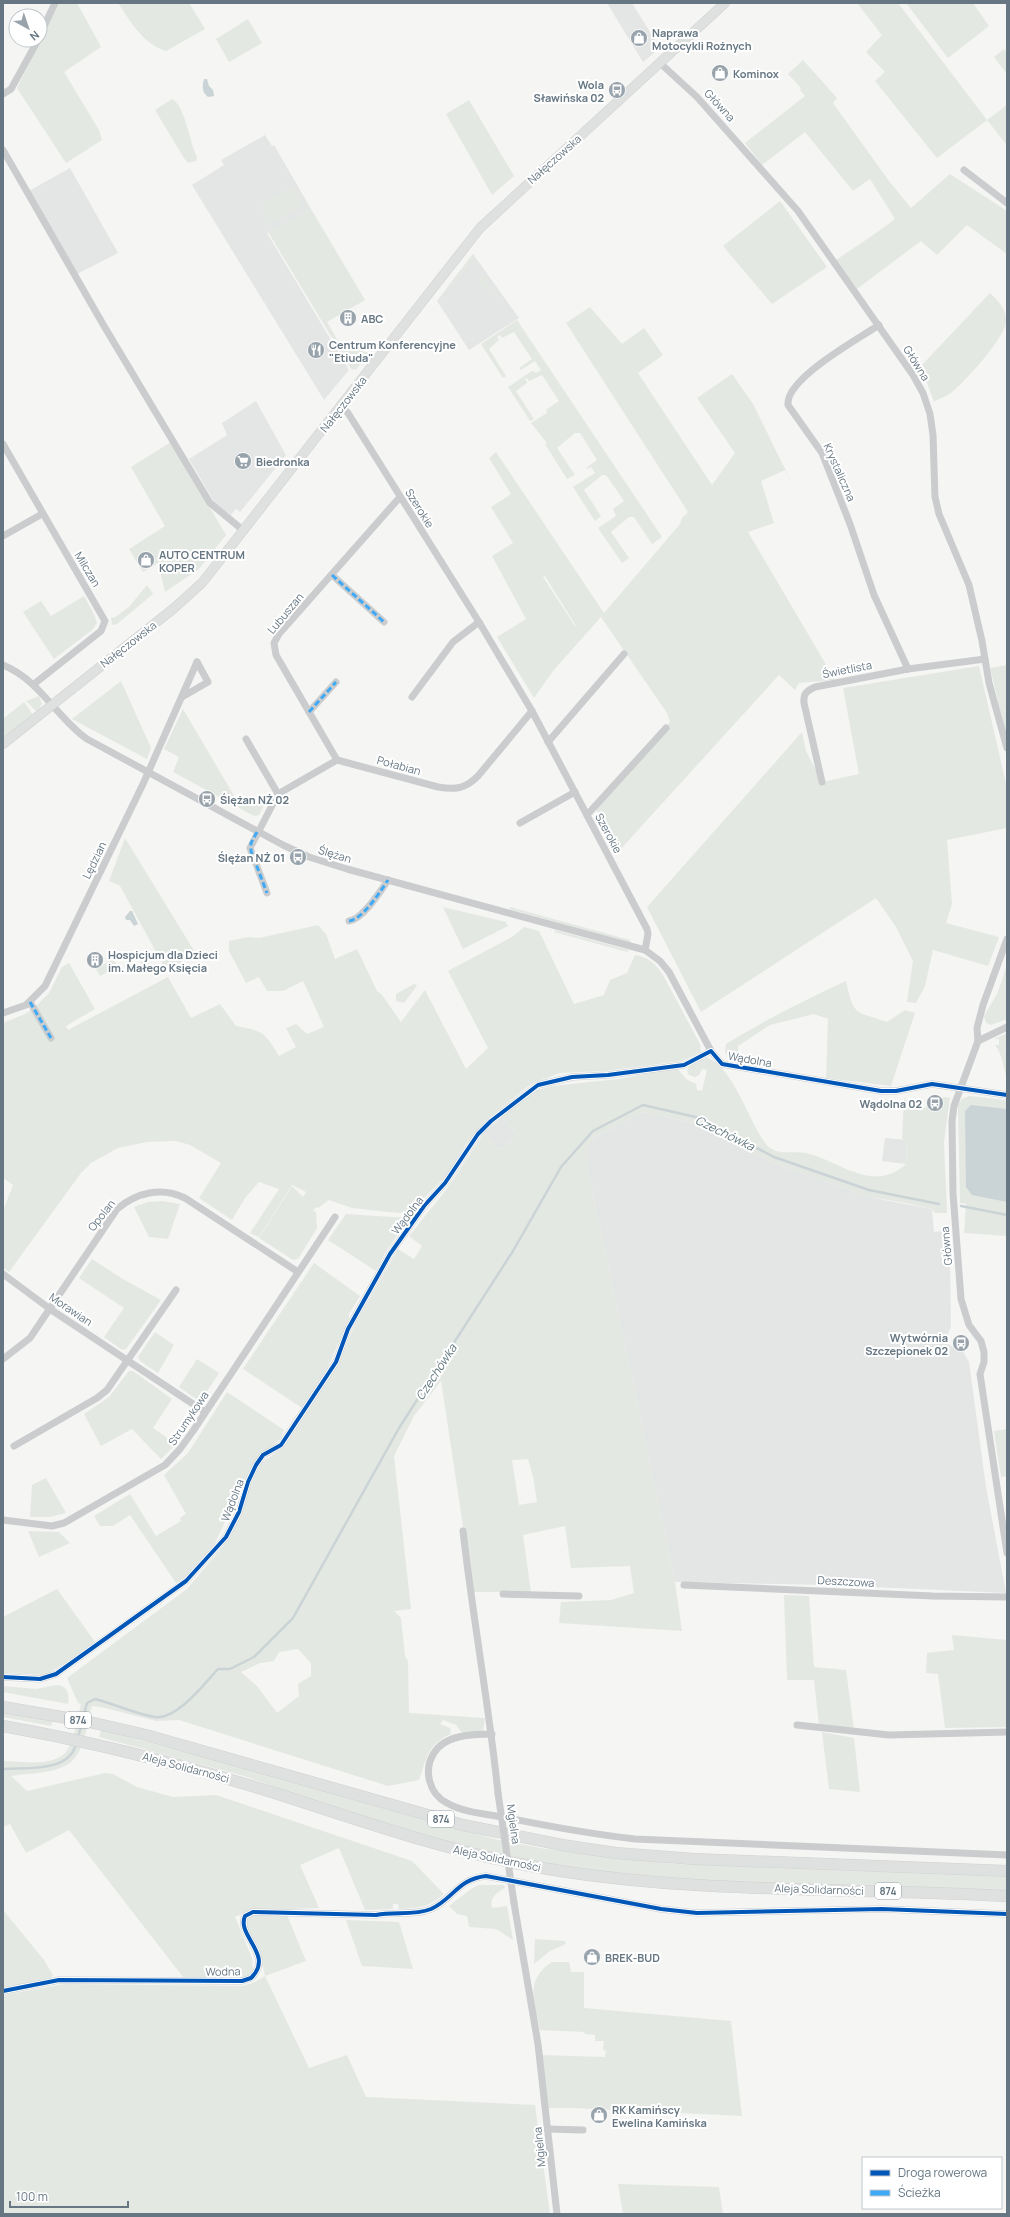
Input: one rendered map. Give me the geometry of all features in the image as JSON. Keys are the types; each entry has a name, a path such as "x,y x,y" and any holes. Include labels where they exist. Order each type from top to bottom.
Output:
{"main road":[{"name":"Nałęczowska","path":"3,744 189,595 209,575 484,224 725,3"},
{"name":"Aleja Solidarności","path":"3,1707 43,1713 113,1727 212,1752 463,1825 562,1845 616,1853 694,1859 1007,1871"},
{"name":"Aleja Solidarności","path":"3,1726 40,1732 105,1746 219,1776 424,1841 519,1864 579,1874 688,1884 1007,1896"}],"street":[{"path":"48,18 55,3"},
{"path":"3,94 11,89 34,48"},
{"name":"Główna","path":"660,63 703,102 798,211 913,375 927,406 932,434 935,497 939,514 946,534 962,565 968,585 989,683 1007,748"},
{"path":"3,150 100,320 210,503 244,531"},
{"path":"964,170 1007,203"},
{"name":"Krystaliczna","path":"879,325 806,374 790,392 788,405 822,453 850,524 874,595 908,669"},
{"name":"Szerokie","path":"341,406 348,412 479,622 532,711 647,929 648,934 645,950"},
{"name":"Milczan","path":"3,444 105,621 102,631 34,684"},
{"name":"Lubuszan","path":"337,760 276,655 274,643 400,497"},
{"path":"3,536 42,514"},
{"path":"332,575 384,622"},
{"path":"412,696 453,642 479,622"},
{"path":"548,742 624,654"},
{"name":"Świetlista","path":"822,782 803,697 807,690 815,687 908,669 985,659"},
{"name":"Lędzian","path":"3,1013 30,1002 45,986 148,772 197,662 208,682 182,697"},
{"name":"Ślężan","path":"3,665 34,684 52,705 84,736 257,832 309,857 645,950"},
{"path":"309,712 336,682"},
{"name":"Połabian","path":"337,760 438,787 461,788 468,785 481,773 532,711"},
{"path":"587,815 666,728"},
{"path":"246,739 278,794"},
{"path":"267,893 251,851 251,843 278,794 337,760"},
{"path":"520,822 574,792"},
{"path":"350,921 356,920 361,915 388,880"},
{"name":"Główna","path":"1007,939 983,1005 977,1028 978,1041 954,1106 952,1121 953,1193 961,1299 969,1325 981,1341 984,1352 984,1362 980,1374 1007,1553"},
{"path":"645,950 660,961 669,972 711,1051"},
{"path":"30,1002 51,1038"},
{"path":"978,1041 1007,1027"},
{"name":"Wądolna","path":"3,1677 40,1679 56,1674 186,1582 226,1537 239,1512 248,1482 256,1464 263,1455 281,1445 336,1362 348,1330 390,1254 424,1206 445,1183 478,1134 490,1121 538,1085 572,1077 608,1075 684,1065 711,1051 722,1064 848,1086 896,1091 932,1084 1007,1095"},
{"name":"Opolan","path":"3,1359 27,1341 116,1209 131,1199 144,1193 166,1192 180,1196 298,1272"},
{"name":"Strumykowa","path":"3,1520 52,1526 64,1522 165,1465 180,1449 334,1217"},
{"name":"Morawian","path":"3,1274 50,1309 205,1412"},
{"path":"14,1446 102,1394 111,1386 176,1290"},
{"name":"Mgielna","path":"463,1531 472,1609 492,1734 498,1793 514,1902 538,2044 557,2214"},
{"name":"Deszczowa","path":"684,1585 933,1596 1007,1597"},
{"path":"503,1594 579,1596"},
{"path":"796,1725 889,1735 1007,1732"},
{"path":"492,1734 455,1738 447,1741 435,1751 429,1765 429,1781 441,1799 455,1806 526,1822 578,1832 635,1839 1007,1855"},
{"name":"Wodna","path":"3,1991 59,1980 242,1981 251,1978 257,1973 260,1966 259,1960 244,1924 245,1916 252,1912 376,1915 391,1912 419,1912 432,1909 465,1882 486,1876 661,1909 697,1913 882,1909 1007,1914"},
{"path":"548,2129 583,2130"}],"shaded area":[{"path":"59,3 77,3 101,47 64,72 99,130 102,140 66,163 17,88 37,48 48,48 48,25"},
{"path":"118,3 189,3 205,29 166,51 158,48 138,32"},
{"path":"607,3 632,3 660,48 643,62"},
{"path":"857,3 898,3 987,120 937,158 875,81 885,72 866,52 882,35"},
{"path":"906,3 973,3 989,26 948,58"},
{"path":"248,19 262,43 229,62 216,39"},
{"path":"1004,49 1007,53 1007,74 994,57"},
{"path":"803,60 837,98 833,103 889,181 911,208 950,174 1007,211 1007,254 967,225 937,255 921,241 857,289 836,260 895,219 870,179 853,191 805,132 762,165 745,143 805,96 800,90 801,88 788,74"},
{"path":"204,79 207,79 209,86 213,90 214,96 208,97 205,93 203,87"},
{"path":"172,99 181,109 197,157 196,161 188,163 155,110"},
{"path":"469,100 514,176 492,195 446,114"},
{"path":"1007,105 1007,145 987,120"},
{"path":"265,135 272,146 274,145 311,209 267,233 349,370 324,400 192,185 224,165 221,160"},
{"path":"70,168 118,253 77,274 29,191"},
{"path":"292,187 303,205 268,224 261,208 263,204"},
{"path":"780,201 827,267 772,304 723,246"},
{"path":"311,209 365,300 327,322 344,351 358,342 364,352 369,352 356,370 351,369 268,232"},
{"path":"473,254 519,318 469,350 437,301"},
{"path":"473,254 475,257 451,288 448,286"},
{"path":"480,275 484,277 495,296 479,283"},
{"path":"990,293 1005,313 1006,322 1004,329 992,348 967,378 951,393 934,402 921,366"},
{"path":"590,307 622,344 644,328 663,355 638,373 712,485 735,453 697,398 732,374 753,404 792,483 785,470 761,481 774,523 748,532 835,680 799,683 795,690 779,675 618,852 596,809 670,722 667,713 601,617 553,671 534,698 497,637 526,619 492,556 513,543 491,507 511,494 489,458 496,452 604,613 680,524 682,518 688,512 566,323","holes":["545,576 575,626 543,577"]},
{"path":"517,320 662,537 652,544 634,517 629,517 611,532 629,558 622,563 598,528 616,516 613,509 624,501 606,475 602,475 584,490 601,516 595,521 573,487 595,473 591,467 586,468 597,460 580,433 575,433 557,448 575,475 567,479 545,444 547,443 531,423 547,413 546,410 559,401 542,375 529,381 527,378 525,379 527,383 516,391 534,419 530,421 508,387 532,371 536,373 541,370 535,361 521,370 519,368 532,359 514,332 502,338 500,335 497,337 499,340 489,349 506,376 503,378 481,344"},
{"path":"256,401 286,455 240,512 236,509 231,515 216,505 189,459 227,435 222,423"},
{"path":"171,442 226,535 199,569 165,592 158,563 143,572 129,549 165,526 131,467"},
{"path":"147,585 153,594 117,624 112,625 111,617 114,618 129,607"},
{"path":"84,596 94,614 97,623 92,630 54,659 23,612 41,601 51,616"},
{"path":"1007,665 1007,738 990,668"},
{"path":"979,666 1007,788 1007,828 947,840 952,904 946,923 999,937 988,966 933,950 925,986 916,1003 907,1002 913,961 896,927 876,898 701,1012 647,907 802,732 806,751 822,782 859,774 843,688"},
{"path":"121,681 151,748 147,759 72,719"},
{"path":"39,696 42,704 37,712 26,701"},
{"path":"24,702 33,715 3,739 3,719"},
{"path":"183,709 236,799 250,806 270,793 259,815 254,816 173,772 179,757 164,749"},
{"path":"125,838 196,954 166,970 120,886 109,881"},
{"path":"443,907 506,922 508,926 463,949"},
{"path":"510,907 630,940 631,943 509,909"},
{"path":"130,911 132,911 138,924 134,926 130,920 126,920 125,917"},
{"path":"318,925 326,934 335,959 357,949 377,991 382,995 401,1022 425,990 466,1069 488,1048 448,971 512,937 524,927 539,931 574,1004 604,995 610,980 627,973 635,955 644,957 658,968 663,975 700,1044 701,1052 682,1061 605,1071 560,1073 531,1084 485,1121 465,1145 449,1173 410,1212 398,1213 352,1208 329,1200 318,1208 316,1207 313,1211 316,1212 317,1228 298,1259 293,1260 259,1238 292,1186 303,1197 306,1192 292,1185 259,1237 250,1233 279,1189 259,1182 245,1198 232,1220 199,1198 221,1163 190,1145 176,1141 147,1142 118,1148 91,1163 81,1173 9,1272 3,1267 3,1211 13,1185 3,1178 3,1023 25,1014 34,1008 49,993 62,967 69,963 95,1009 66,1026 68,1030 168,977 191,1018 220,1004 236,1026 263,1034 279,1056 296,1047 286,1028 296,1024 307,1034 324,1027 303,981 283,991 267,991 259,977 246,983 229,951 229,941 248,937 259,938"},
{"path":"555,930 629,950 627,952 554,932"},
{"path":"113,959 118,967 100,976 96,969"},
{"path":"141,959 150,964 148,971 141,969"},
{"path":"1007,965 1007,1019 991,1025 986,1023 984,1016 997,994"},
{"path":"846,981 851,1001 854,1006 857,1010 868,1016 887,1022 905,1010 915,1013 891,1086 826,1078 828,1019 814,1014 770,1025 738,1046 739,1062 732,1061 725,1053 726,1044 741,1035 815,995"},
{"path":"414,984 417,985 416,987 404,1003 396,1001 396,994"},
{"path":"1007,1033 1007,1077 1000,1053 995,1045 999,1045 999,1039 994,1039"},
{"path":"706,1057 716,1063 725,1072 733,1083 759,1134 770,1148 780,1152 806,1153 856,1173 869,1176 881,1176 894,1172 906,1164 907,1140 902,1139 904,1098 914,1106 924,1108 934,1105 944,1097 950,1098 944,1142 947,1213 935,1213 932,1209 868,1197 773,1163 694,1123 643,1112 597,1136 585,1148 588,1171 675,1582 682,1631 559,1623 561,1602 611,1600 634,1593 630,1566 571,1568 565,1526 523,1535 531,1592 473,1592 441,1381 414,1416 394,1456 411,1609 394,1611 401,1618 405,1656 408,1661 409,1713 485,1718 483,1731 462,1733 456,1725 443,1720 440,1724 450,1728 451,1734 443,1738 432,1748 426,1759 419,1780 388,1786 179,1720 156,1721 92,1706 82,1744 76,1757 71,1762 58,1769 50,1771 11,1776 27,1791 105,1773 113,1774 137,1787 173,1797 216,1795 412,1861 444,1894 434,1902 423,1906 399,1909 398,1904 393,1904 393,1909 365,1910 339,1848 300,1865 319,1908 251,1910 235,1917 252,1958 253,1972 248,1977 183,1977 69,1830 26,1853 10,1824 3,1827 3,1761 43,1762 51,1761 64,1754 70,1745 75,1731 81,1704 78,1703 67,1678 187,1589 224,1545 261,1463 284,1447 339,1363 355,1324 398,1249 414,1259 422,1246 409,1236 446,1190 484,1133 500,1150 517,1135 502,1117 537,1090 552,1086 618,1079 677,1068 686,1079 696,1084 697,1090 702,1091 707,1070 702,1069 699,1075 695,1077 689,1075 687,1071 689,1066","holes":["528,1459 533,1477 537,1502 519,1505 512,1460","298,1649 311,1663 311,1676 298,1684 299,1696 277,1713 257,1686 241,1672 260,1663 274,1661 279,1652"]},
{"path":"969,1096 1007,1100 1007,1236 964,1233 966,1204 960,1203 958,1105 962,1099"},
{"path":"971,1105 1007,1109 1007,1202 972,1195 966,1187 965,1111"},
{"path":"643,1112 694,1123 773,1163 868,1197 932,1209 934,1232 943,1231 950,1260 951,1326 947,1343 957,1350 960,1346 969,1362 986,1487 1006,1593 828,1585 675,1582 588,1171 585,1148 597,1136"},
{"path":"502,1117 517,1135 500,1150 484,1133"},
{"path":"885,1138 907,1140 906,1164 882,1161"},
{"path":"162,1201 180,1204 168,1239 149,1237 134,1207 148,1202"},
{"path":"346,1214 409,1218 385,1253 376,1271 328,1240"},
{"path":"92,1259 121,1278 161,1300 126,1349 122,1350 104,1337 124,1308 79,1278"},
{"path":"314,1263 360,1296 349,1314 349,1319 327,1369 302,1408 243,1369"},
{"path":"155,1332 174,1345 158,1373 140,1361 138,1357"},
{"path":"197,1359 219,1373 202,1399 199,1401 179,1387"},
{"path":"129,1371 133,1371 172,1399 153,1428 176,1444 161,1459 132,1429 101,1446 84,1414 109,1397"},
{"path":"227,1392 284,1430 281,1438 252,1465 214,1545 184,1578 176,1583 130,1515 113,1526 100,1526 94,1516 130,1494 156,1536 181,1521 180,1518 186,1514 164,1475 188,1453"},
{"path":"1007,1429 1007,1476 1001,1477 994,1431"},
{"path":"46,1478 66,1513 50,1517 30,1517 32,1485"},
{"path":"28,1531 59,1532 70,1543 39,1557"},
{"path":"57,1589 95,1642 64,1664 45,1675 3,1673 3,1617"},
{"path":"784,1595 809,1596 814,1667 846,1670 854,1729 819,1725 814,1680 787,1680"},
{"path":"952,1635 1007,1640 1007,1727 945,1728 938,1674 926,1673 927,1653 954,1650"},
{"path":"60,1685 67,1691 69,1697 68,1704 3,1692 3,1686 36,1689"},
{"path":"3,1710 53,1719 51,1726 3,1717"},
{"path":"101,1730 216,1760 423,1820 499,1840 546,1849 675,1864 1007,1877 1007,1892 657,1879 536,1863 451,1843 329,1806 244,1776 99,1737"},
{"path":"822,1732 854,1738 860,1792 829,1789"},
{"path":"478,1885 504,1885 505,1888 494,1896 491,1904 492,1908 507,1906 513,1940 496,1929 469,1927 467,1916 457,1914 449,1906"},
{"path":"3,1910 44,1960 53,1975 51,1978 3,1988"},
{"path":"252,1914 287,1915 306,1961 265,1976 263,1967 245,1926 249,1916"},
{"path":"346,1920 399,1922 413,1969 362,1966"},
{"path":"535,1939 565,1941 566,1944 550,1951 534,1964"},
{"path":"552,1962 569,1962 571,1972 584,1972 584,2008 731,2021 742,2116 548,2108 541,2055 605,2057 606,2051 603,2050 604,2041 595,2041 595,2035 585,2034 584,2032 540,2030 535,2011 533,1993 534,1984 537,1976"},
{"path":"265,1976 309,2068 347,2055 366,2097 535,2105 550,2214 3,2214 3,1995 64,1984 243,1986 255,1982"},
{"path":"618,2184 719,2187 723,2214 623,2214"}],"waterway":[{"name":"Czechówka","path":"83,1718 87,1703 95,1699 140,1714 155,1717 172,1713 190,1699 218,1669 230,1669 254,1657 293,1618 399,1428 513,1251 561,1167 593,1131 643,1105 700,1118 774,1157 869,1190 939,1204"},
{"name":"Czechówka","path":"961,1206 1007,1215"},
{"name":"Czechówka","path":"78,1737 82,1723"},
{"name":"Czechówka","path":"3,1769 46,1767 56,1764 65,1760 72,1753 76,1744"}],"marked path":[{"path":"332,575 384,622"},
{"path":"309,712 336,682"},
{"path":"257,832 251,843 251,851 267,893"},
{"path":"349,921 360,915 365,910 376,898 388,880"},
{"path":"30,1002 51,1038"}],"cycle path":[{"path":"3,1677 40,1679 56,1674 186,1581 226,1537 239,1512 248,1482 256,1465 263,1455 281,1445 336,1362 348,1329 390,1254 424,1206 445,1183 478,1134 491,1121 538,1085 572,1077 608,1075 684,1065 711,1051 722,1064 881,1091 896,1091 932,1084 1007,1095"},
{"path":"3,1991 59,1980 242,1981 251,1978 257,1970 259,1961 244,1923 245,1916 253,1912 376,1915 418,1912 431,1909 439,1905 462,1885 476,1878 486,1876 661,1909 697,1913 882,1909 1007,1914"}],"place":[{"name":"Naprawa Motocykli Rożnych","path":"639,38"},
{"name":"Kominox","path":"720,73"},
{"name":"Wola Sławińska 02","path":"617,90"},
{"name":"ABC","path":"348,318"},
{"name":"Centrum Konferencyjne \"Etiuda\"","path":"316,350"},
{"name":"Biedronka","path":"243,461"},
{"name":"AUTO CENTRUM KOPER","path":"146,560"},
{"name":"Ślężan NŻ 02","path":"207,799"},
{"name":"Ślężan NŻ 01","path":"298,857"},
{"name":"Hospicjum dla Dzieci im. Małego Księcia","path":"95,960"},
{"name":"Wądolna 02","path":"935,1103"},
{"name":"Wytwórnia Szczepionek 02","path":"961,1343"},
{"name":"BREK-BUD","path":"592,1957"},
{"name":"RK Kamińscy Ewelina Kamińska","path":"599,2115"}]}
